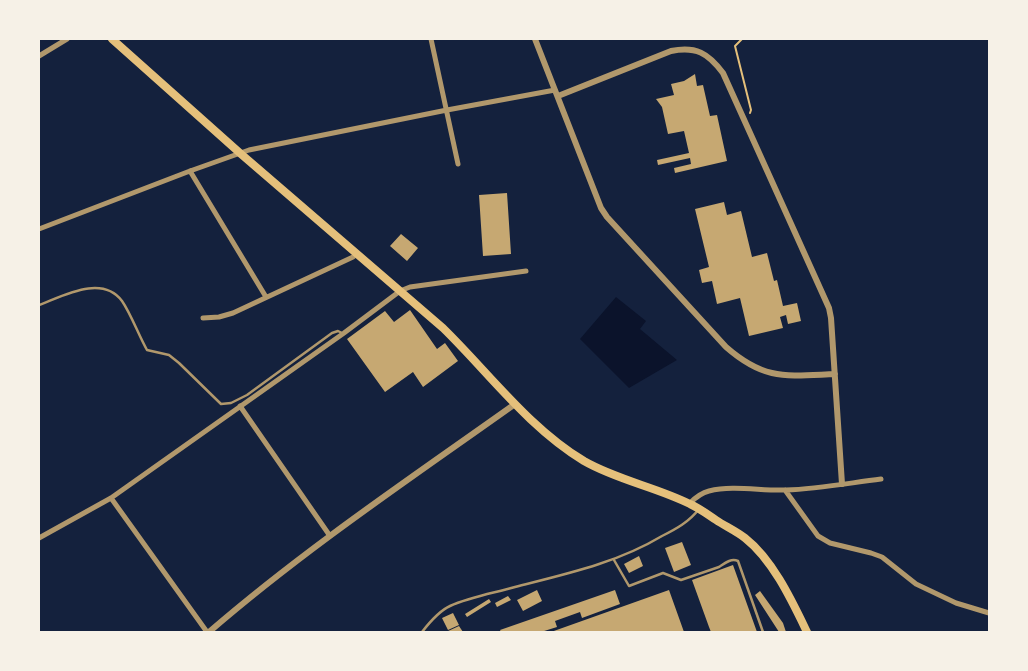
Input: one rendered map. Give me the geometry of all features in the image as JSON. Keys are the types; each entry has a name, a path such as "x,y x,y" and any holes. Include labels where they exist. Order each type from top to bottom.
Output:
{"main road":[{"path":"112,39 464,348 515,404 544,432 584,460 614,475 690,504 745,538 770,565 790,597 807,632"}],"street":[{"path":"39,56 67,39"},
{"path":"431,39 458,164"},
{"path":"535,39 601,208 607,217 726,347 739,358 753,367 773,374 794,377 835,374"},
{"path":"39,229 249,150 446,110 556,93 671,51 682,49 702,53 713,60 723,73 829,308 842,484"},
{"path":"190,171 266,297"},
{"path":"203,318 233,313 353,257 357,253"},
{"path":"39,538 111,498 344,333 400,291 410,287 526,271"},
{"path":"111,498 208,632 330,536 515,404"},
{"path":"240,406 330,536"},
{"path":"690,504 698,496 708,491 728,488 785,490 881,479"},
{"path":"785,490 818,536 830,543 876,555 889,562 916,584 956,604 989,613"}],"lane":[{"path":"39,305 80,290 98,287 112,291 122,301 147,350 174,359 221,404 232,403 247,395 332,333 338,331 344,333"},
{"path":"422,632 428,624 449,607 476,597 614,560 652,543 684,524 699,509"},
{"path":"614,560 629,586 663,573 681,580 719,567 725,563 734,560 738,561 763,632"}],"path":[{"path":"742,39 735,46 751,110 751,113 743,118"}],"water":[{"path":"616,297 646,321 640,329 677,360 629,388 580,339"}],"building":[{"path":"695,74 697,86 703,85 710,116 717,115 727,161 675,173 674,168 691,164 690,158 658,165 657,160 689,153 684,131 668,134 662,107 656,99 674,95 671,84 684,81"},
{"path":"507,193 511,254 483,256 479,195"},
{"path":"724,202 727,215 741,211 752,257 767,253 774,281 777,280 783,306 797,303 801,321 788,324 786,315 780,317 783,328 749,336 740,298 717,304 712,281 702,283 699,270 709,267 695,209"},
{"path":"401,234 418,248 407,261 390,246"},
{"path":"410,310 437,349 445,343 458,361 423,387 413,372 385,392 347,339 385,311 394,322"},
{"path":"682,542 691,565 674,572 665,548"},
{"path":"639,556 643,566 629,573 624,564"},
{"path":"733,565 757,632 711,632 692,580"},
{"path":"537,590 542,601 523,611 517,600"},
{"path":"615,590 620,604 582,618 580,612 555,621 557,627 541,632 501,632 500,630"},
{"path":"669,590 684,632 551,632"},
{"path":"760,591 783,623 786,632 779,632 755,595"},
{"path":"508,596 511,600 497,607 495,603"},
{"path":"489,599 491,602 467,617 465,614"},
{"path":"453,613 459,625 448,630 442,618"},
{"path":"459,626 463,632 446,632"}]}
